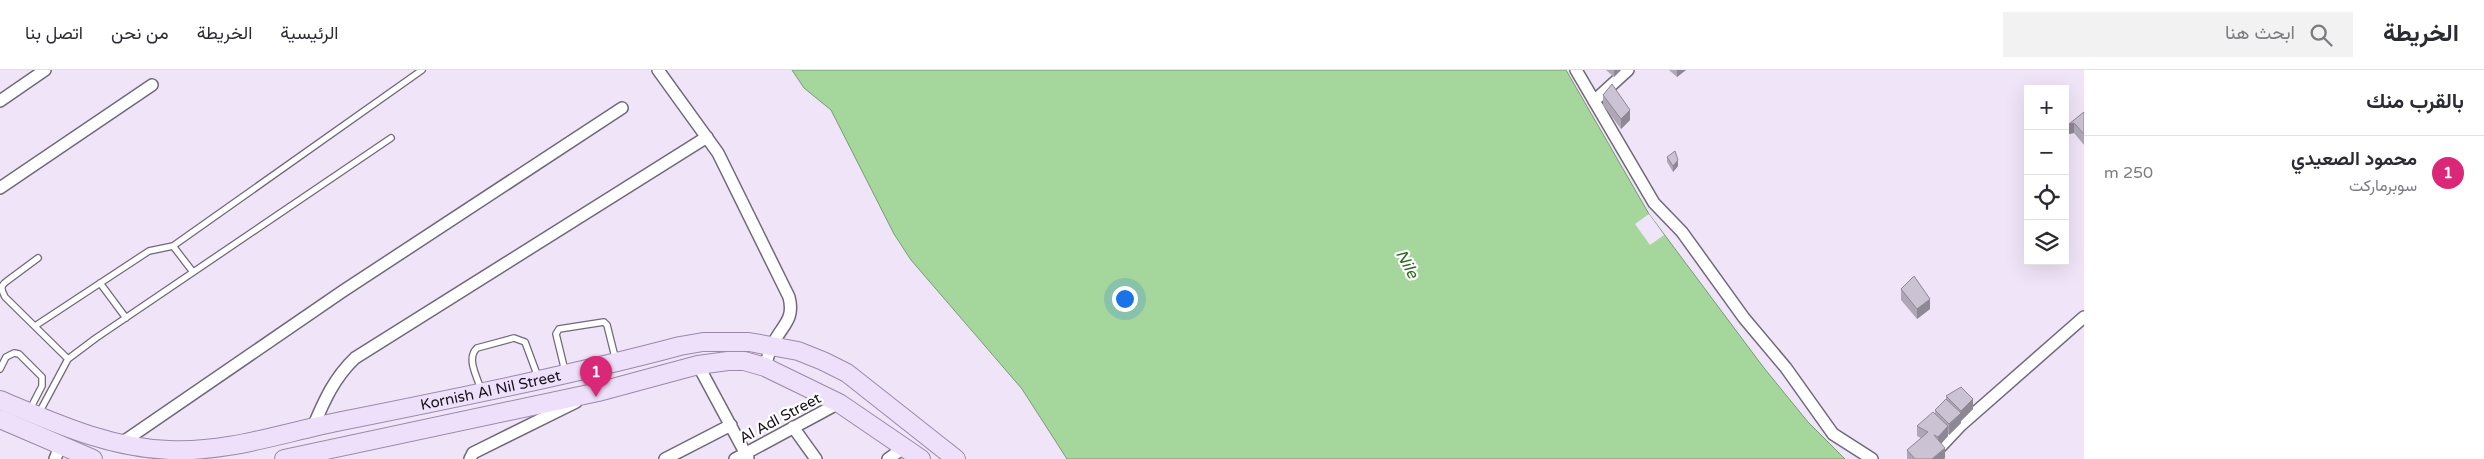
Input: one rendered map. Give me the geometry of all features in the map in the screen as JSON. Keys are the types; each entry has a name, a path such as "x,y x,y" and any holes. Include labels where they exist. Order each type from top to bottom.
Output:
{"main road":[{"name":"Kornish Al Nil Street","path":"0,400 93,437 120,444 169,450 218,448 482,393 703,342 749,342 772,345 806,354 847,373 956,459"},
{"name":"Kornish Al Nil Street","path":"284,459 598,392 698,365 728,361 744,361 765,367 839,403 905,446 921,459"},
{"path":"0,419 58,452 94,459"}],"street":[{"path":"0,101 45,70"},
{"path":"658,70 718,152 789,297 792,309 786,324 772,345 765,367"},
{"path":"1576,70 1654,203 1682,232 1744,318 1786,368 1833,434 1872,459"},
{"path":"1594,102 1628,70"},
{"path":"0,188 152,85"},
{"path":"120,444 343,291 622,108"},
{"path":"313,427 325,397 341,372 355,358 707,137"},
{"path":"1929,459 1961,425 2084,317"},
{"path":"698,365 747,456"},
{"path":"470,459 473,453 598,392"},
{"name":"Al Adl Street","path":"735,459 747,456 793,427 839,403"},
{"path":"666,459 731,425"},
{"path":"793,427 816,459"},
{"path":"888,459 905,446"}],"lane":[{"path":"35,326 149,251 174,246 422,70"},
{"path":"33,413 68,360 126,318 391,138"},
{"path":"174,246 193,272"},
{"path":"38,258 2,285 2,290 5,297 68,360"},
{"path":"100,283 126,318"},
{"path":"566,373 556,334 559,330 604,322 616,361"},
{"path":"482,393 471,359 473,352 477,348 514,338 525,342 538,379"},
{"path":"0,370 6,357 14,353 19,354 42,377 42,386 33,413"}],"water":[{"name":"Nile","path":"792,70 1566,70 1649,214 1764,368 1808,422 1845,459 1067,459 1022,389 911,260 894,234 831,110 804,88"}],"pier":[{"path":"1649,214 1664,235 1650,245 1635,224"}],"building":[{"path":"1612,84 1630,110 1621,119 1603,95"},
{"path":"2084,112 2084,134 2074,123 2069,124"},
{"path":"1675,151 1678,160 1673,166 1667,157"},
{"path":"1914,276 1930,299 1917,309 1901,289"},
{"path":"1961,387 1973,399 1961,411 1946,396"},
{"path":"1946,399 1961,413 1949,424 1935,410"},
{"path":"1933,412 1948,426 1938,437 1934,435 1945,448 1932,459 1915,459 1907,450 1928,432 1917,426"}],"place":[{"name":"محمود الصعيدي","path":"596,397"}]}
